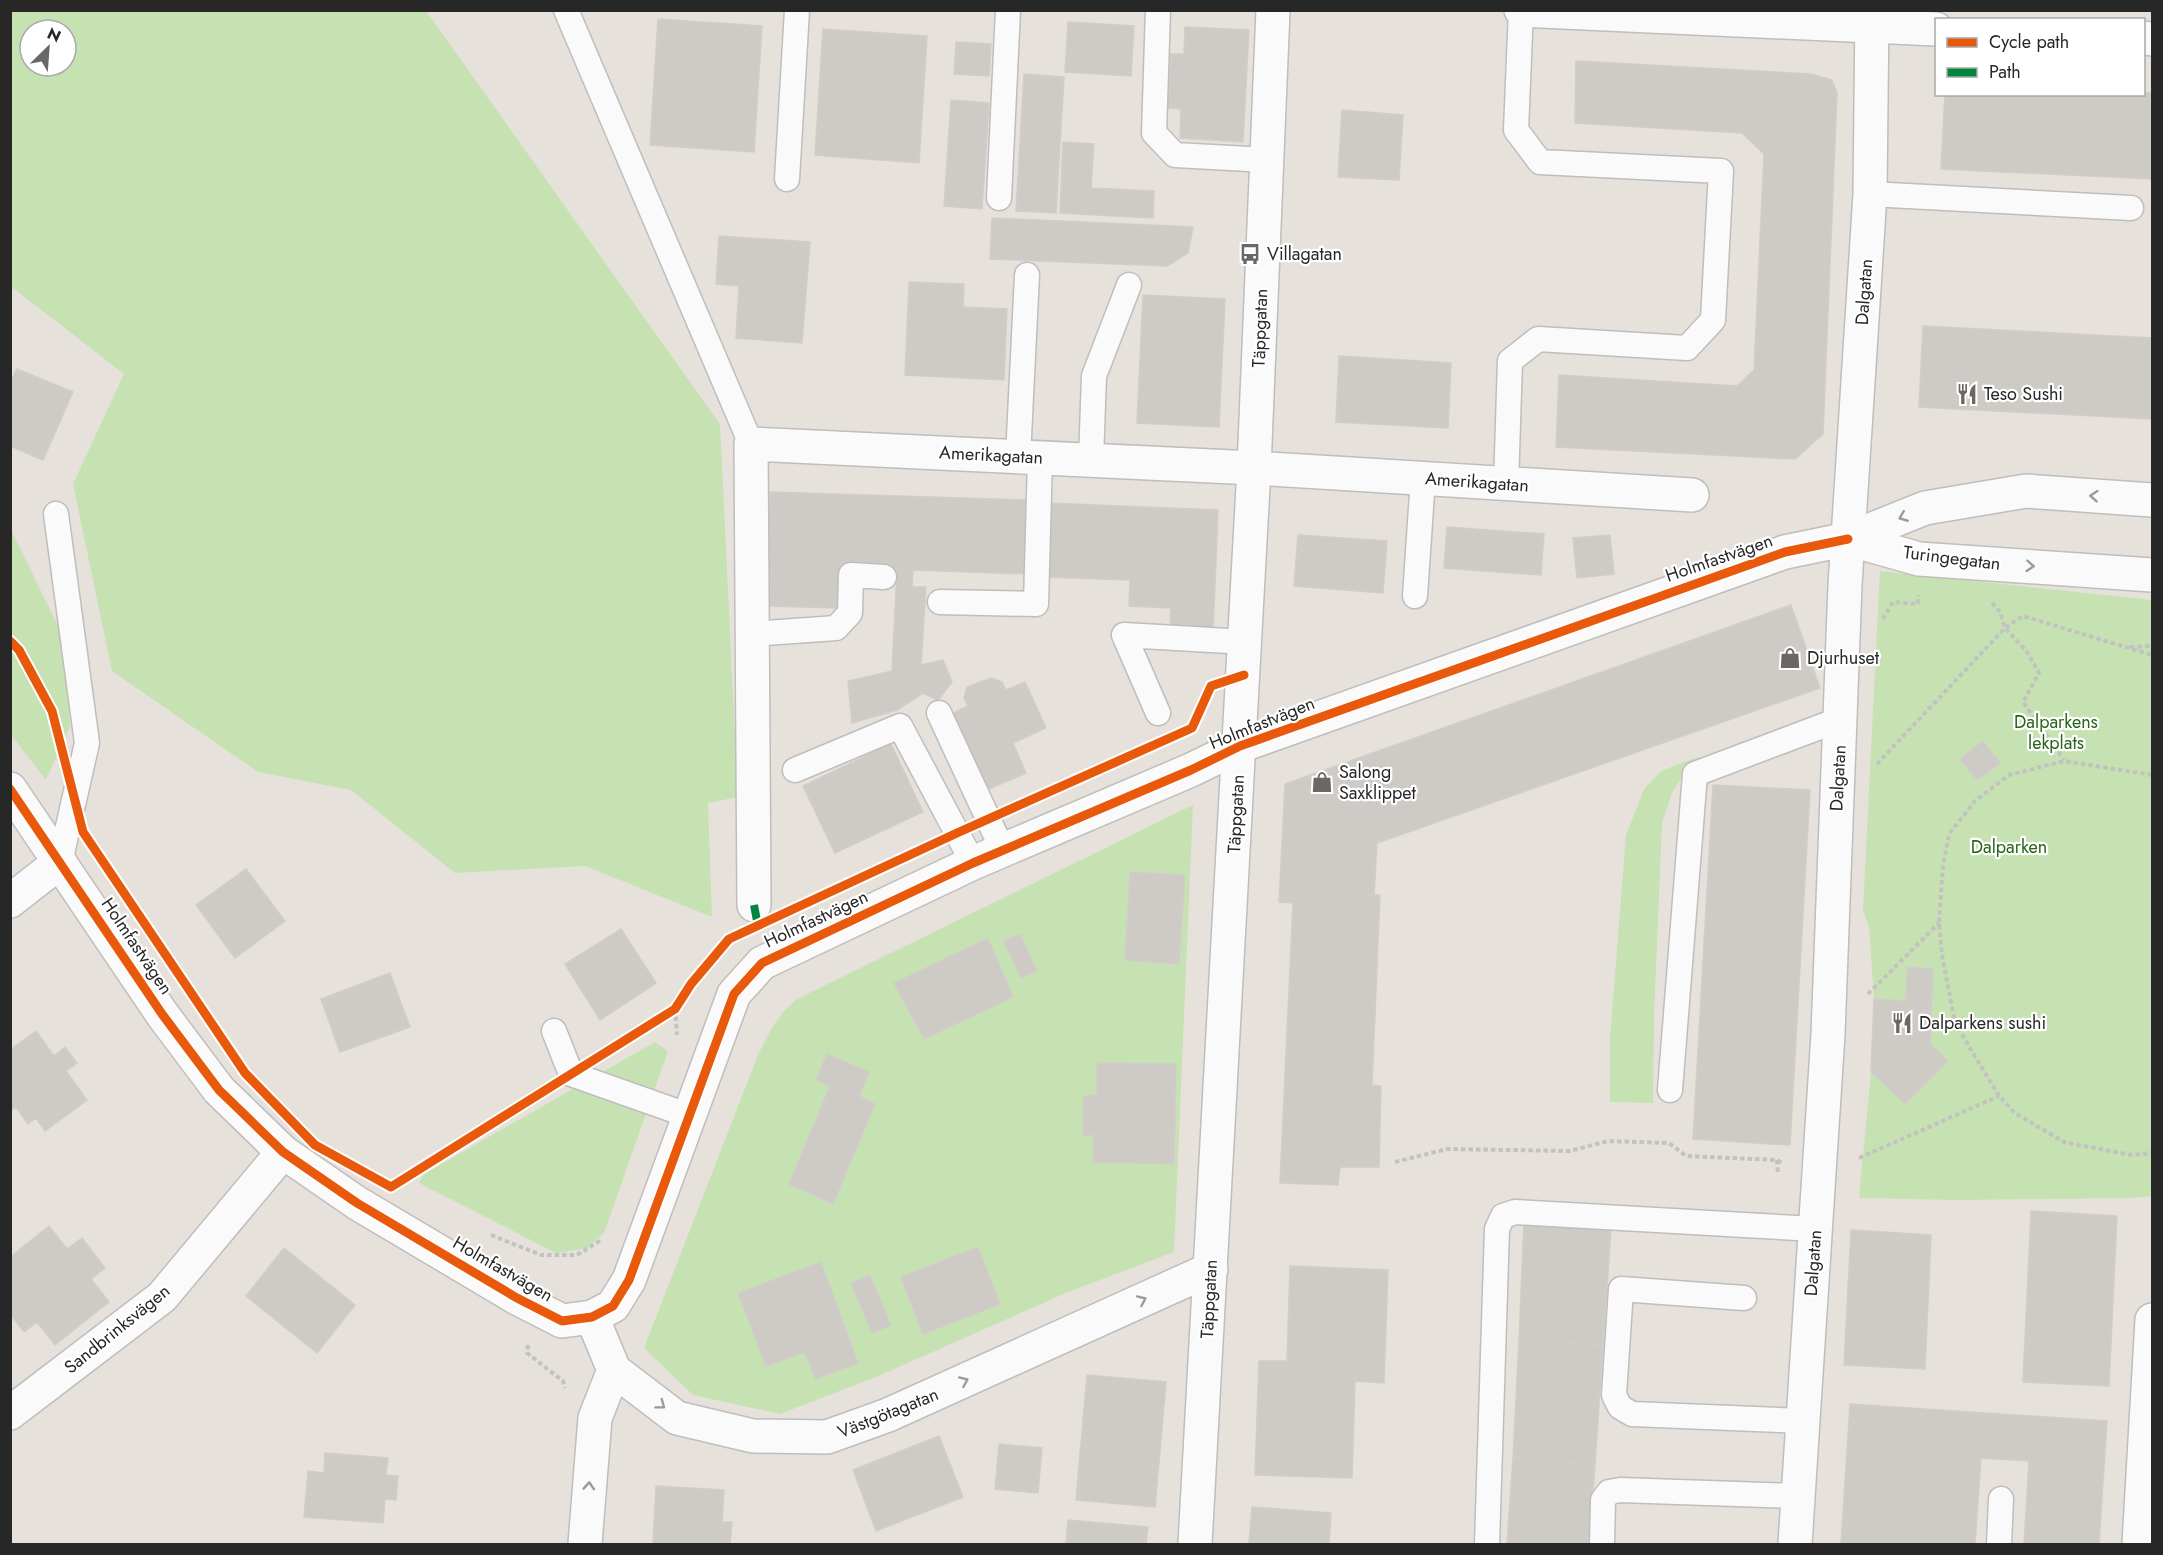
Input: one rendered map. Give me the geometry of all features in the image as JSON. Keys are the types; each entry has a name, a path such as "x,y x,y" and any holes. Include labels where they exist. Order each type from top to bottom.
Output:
{"street":[{"name":"Täppgatan","path":"1195,1545 1240,746 1273,10"},
{"path":"1521,10 1871,18 1935,29"},
{"name":"Dalgatan","path":"1795,1545 1828,1034 1848,539 1870,194 1871,18"},
{"name":"Amerikagatan","path":"751,444 1254,468 1692,495"},
{"path":"751,444 754,905"},
{"name":"Turingegatan","path":"1848,539 1925,508 2026,491 2152,500"},
{"name":"Turingegatan","path":"1848,539 1919,559 2152,575"},
{"name":"Holmfastvägen","path":"10,789 162,1014 219,1090 283,1152 357,1203 517,1298 562,1321 592,1317 613,1306 629,1280 734,994 762,963 973,864 1191,770 1240,746 1785,552 1848,539"},
{"path":"10,901 60,862"},
{"name":"Sandbrinksvägen","path":"10,1413 162,1297 283,1152"},
{"name":"Västgötagatan","path":"614,1370 677,1418 753,1436 827,1437 888,1415 1211,1269"},
{"path":"585,1545 595,1418 614,1370 592,1317"},
{"path":"2139,1545 2152,1320"}],"lane":[{"path":"566,10 634,175 751,444"},
{"path":"787,179 797,10"},
{"path":"999,198 1008,10"},
{"path":"1158,10 1154,133 1175,155 1267,159"},
{"path":"1506,484 1510,361 1538,339 1687,348 1713,320 1721,171 1540,162 1516,130 1521,10"},
{"path":"1870,194 2131,208"},
{"path":"940,602 1036,604 1029,457 1027,275"},
{"path":"1090,460 1094,376 1129,285"},
{"path":"1415,596 1423,478"},
{"path":"56,514 87,743 60,862"},
{"path":"751,634 836,628 850,613 850,575 884,577"},
{"path":"1158,713 1124,635 1245,642"},
{"path":"939,713 1003,851"},
{"path":"1670,1090 1695,774 1841,719"},
{"path":"795,770 900,726 973,864"},
{"path":"554,1031 571,1074 690,1116"},
{"path":"1487,1545 1497,1229 1503,1216 1515,1212 1815,1229"},
{"path":"1744,1298 1622,1289 1614,1395 1620,1407 1632,1414 1802,1420"},
{"path":"1602,1545 1603,1500 1609,1492 1620,1490 1798,1496"},
{"path":"1999,1545 2001,1499"}],"path":[{"path":"2000,612 2005,628 2027,652 2039,673 2022,702 2064,760"},
{"path":"1877,764 2005,628 2023,616 2152,655"},
{"path":"2126,647 2152,646"},
{"path":"2152,775 2064,760 2009,775 1975,801 1949,834 1943,866 1939,923 1942,955 1955,1023 1999,1096 2015,1113 2064,1142 2131,1155 2152,1153"},
{"path":"1828,1034 1939,923"},
{"path":"666,1015 678,1005"},
{"path":"677,1039 678,1005"},
{"path":"1395,1162 1447,1149 1570,1151 1608,1141 1669,1143 1686,1156 1777,1160 1787,1166 1839,1167 1999,1096"},
{"path":"487,1234 541,1255 577,1255 604,1238"}],"green space":[{"path":"11,11 426,11 720,424 738,797 708,803 712,917 585,866 455,873 351,790 258,772 112,671 73,484 124,374 13,288 11,290"},
{"path":"10,528 64,638 70,726 46,780 11,735"},
{"name":"Dalparken","path":"1880,571 2152,600 2152,1196 1958,1200 1859,1198 1871,1072 1905,1104 1948,1061 1930,1043 1933,969 1908,967 1906,1001 1874,999 1869,926 1863,911"},
{"path":"1718,754 1686,770 1672,793 1662,823 1653,1103 1610,1102 1610,1039 1626,835 1644,789 1661,771 1692,759"},
{"path":"1193,805 1174,1252 1068,1292 876,1377 780,1414 693,1395 644,1348 758,1055 770,1031 784,1011 797,999"},
{"path":"655,1042 668,1051 604,1233 587,1248 556,1253 419,1183 424,1174"}],"building":[{"path":"658,19 762,26 754,152 650,145"},
{"path":"1068,22 1134,26 1131,76 1065,72"},
{"path":"1185,27 1249,30 1243,142 1180,138 1181,109 1168,108 1171,54 1184,54"},
{"path":"823,29 927,36 919,163 815,155"},
{"path":"956,42 991,44 989,76 954,74"},
{"path":"1576,61 1811,74 1832,80 1837,93 1823,434 1795,459 1556,447 1559,375 1737,386 1754,370 1764,154 1742,133 1575,123"},
{"path":"1024,74 1064,77 1056,213 1016,211"},
{"path":"2145,92 2152,93 2152,179 1941,169 1945,96 2145,96"},
{"path":"951,100 989,103 982,209 944,206"},
{"path":"1342,110 1403,115 1399,180 1338,177"},
{"path":"1063,142 1094,144 1091,188 1154,191 1153,218 1060,213"},
{"path":"992,218 1193,227 1188,253 1167,266 990,259"},
{"path":"719,236 810,242 802,343 736,338 739,286 716,284"},
{"path":"909,282 964,284 963,307 1007,309 1004,380 905,375"},
{"path":"1143,295 1225,299 1219,427 1137,423"},
{"path":"1923,326 2152,338 2152,419 1919,407"},
{"path":"1339,356 1451,363 1448,428 1336,422"},
{"path":"17,369 73,392 43,460 10,446 10,383"},
{"path":"770,492 1030,500 1028,574 913,570 912,587 926,587 921,665 943,660 952,682 938,700 923,693 897,710 852,723 848,681 892,671 897,570 839,568 838,608 767,606"},
{"path":"1048,503 1218,510 1213,632 1170,629 1171,608 1129,606 1130,580 1045,577"},
{"path":"1447,527 1544,534 1541,575 1444,568"},
{"path":"1298,535 1387,541 1383,593 1294,586"},
{"path":"1610,535 1614,574 1577,578 1573,538"},
{"path":"1791,605 1820,688 1377,843 1374,895 1380,895 1372,1085 1381,1086 1379,1167 1340,1167 1338,1185 1280,1183 1293,903 1279,902 1285,784"},
{"path":"991,678 1002,682 1006,690 1025,682 1046,728 1013,743 1026,773 987,790 953,713 968,706 964,698 967,687"},
{"path":"1983,741 2000,763 1977,780 1960,759"},
{"path":"891,744 923,812 835,853 803,786"},
{"path":"1713,785 1810,790 1790,1145 1693,1139"},
{"path":"246,869 285,921 235,958 196,905"},
{"path":"1130,872 1185,875 1179,964 1125,960"},
{"path":"621,929 656,983 600,1020 565,964"},
{"path":"1020,934 1037,971 1021,978 1004,941"},
{"path":"988,938 1013,997 924,1039 894,983"},
{"name":"Dalparkens sushi","path":"1907,967 1933,969 1930,1043 1948,1061 1905,1104 1871,1072 1874,999 1906,1001"},
{"path":"390,973 410,1027 340,1052 321,999"},
{"path":"36,1031 54,1056 65,1047 77,1063 66,1071 87,1100 45,1131 36,1118 28,1124 16,1107 10,1111 10,1050"},
{"path":"827,1054 869,1072 859,1096 875,1104 833,1204 789,1184 830,1086 816,1080"},
{"path":"1097,1063 1176,1064 1174,1164 1093,1162 1094,1135 1083,1135 1084,1096 1097,1095"},
{"path":"2031,1211 2117,1216 2109,1386 2023,1382"},
{"path":"1524,1221 1611,1228 1603,1345 1519,1340"},
{"path":"49,1226 67,1249 82,1238 105,1268 91,1279 109,1302 55,1345 37,1322 24,1332 10,1314 10,1294 13,1292 10,1289 10,1257"},
{"path":"1851,1230 1931,1235 1925,1369 1844,1365"},
{"path":"978,1247 1000,1304 923,1334 901,1277"},
{"path":"284,1248 355,1305 317,1353 246,1296"},
{"path":"821,1262 858,1363 815,1379 805,1352 766,1366 738,1293"},
{"path":"1290,1266 1388,1270 1384,1383 1355,1381 1352,1478 1255,1475 1259,1361 1287,1361"},
{"path":"870,1275 891,1325 872,1333 851,1283"},
{"path":"1519,1340 1603,1345 1595,1465 1513,1458"},
{"path":"1087,1375 1166,1382 1155,1507 1076,1500"},
{"path":"1850,1404 2107,1421 2099,1544 2024,1544 2029,1461 1981,1458 1975,1544 1841,1544"},
{"path":"939,1436 963,1497 876,1531 853,1470"},
{"path":"999,1444 1042,1448 1038,1493 995,1489"},
{"path":"325,1453 388,1458 386,1475 398,1476 396,1500 385,1499 383,1523 304,1517 308,1471 324,1473"},
{"path":"1513,1458 1595,1465 1589,1544 1507,1544"},
{"path":"656,1486 724,1490 722,1522 732,1522 730,1544 653,1544"},
{"path":"1252,1507 1331,1513 1329,1544 1249,1544"},
{"path":"1068,1520 1148,1527 1146,1544 1066,1544"}],"marked path":[{"path":"754,905 758,926"}],"cycle path":[{"path":"10,789 162,1014 219,1090 283,1152 357,1203 517,1298 562,1321 592,1317 613,1306 629,1280 734,994 762,963 973,863 1191,770 1240,746 1785,552 1848,539"},
{"path":"10,641 19,650 52,711 83,832 245,1073 315,1145 391,1187 675,1009 691,984 729,939 957,833 1192,728 1211,686 1244,675"}],"place":[{"name":"Villagatan","path":"1250,254"},
{"name":"Teso Sushi","path":"1967,394"},
{"name":"Djurhuset","path":"1790,658"},
{"name":"Salong Saxklippet","path":"1322,782"},
{"name":"Dalparkens sushi","path":"1902,1023"}],"park label":[{"name":"Dalparkens lekplats","path":"2056,732"}]}
